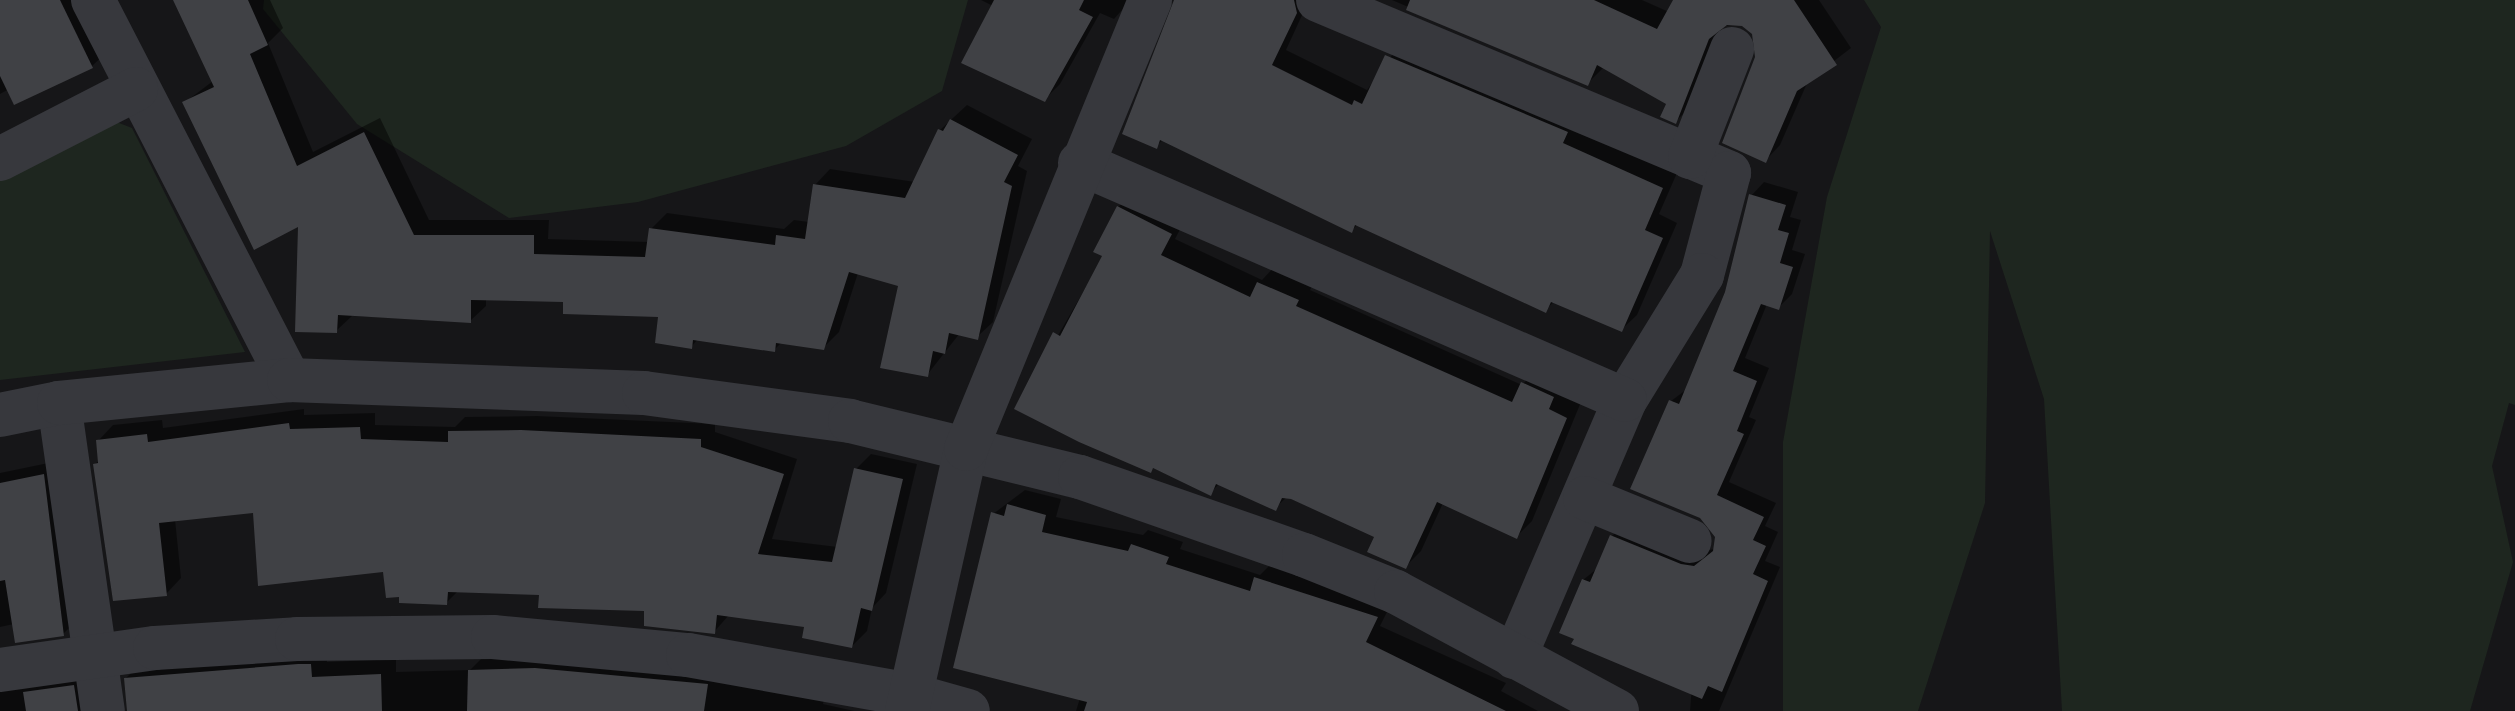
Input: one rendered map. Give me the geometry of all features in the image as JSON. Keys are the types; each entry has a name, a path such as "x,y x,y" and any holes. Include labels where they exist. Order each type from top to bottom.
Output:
{"street":[{"path":"93,0 136,89 289,380"},
{"path":"909,703 966,449 1080,163 1150,0"},
{"path":"1318,0 1729,173 1702,275 1625,400 1515,657"},
{"path":"1690,157 1732,49"},
{"path":"0,159 136,89"},
{"path":"1080,163 1625,400"},
{"path":"0,415 59,403 289,380 644,393 850,421 1080,477 1304,555 1396,592 1617,711"},
{"path":"59,403 103,711"},
{"path":"1585,498 1690,541"},
{"path":"0,670 95,656 297,639 493,637 688,655 909,703 968,711"}],"shaded area":[{"path":"264,0 968,0 942,91 846,146 638,202 509,218 357,124 263,9"},
{"path":"1864,0 2515,0 2515,405 2509,403 2492,466 2513,562 2470,711 2062,711 2044,399 1990,231 1985,503 1918,711 1783,711 1783,442 1827,197 1881,27"},
{"path":"114,121 132,128 245,352 0,380 0,179"}],"building":[{"path":"0,0 60,0 93,68 14,105 0,76"},
{"path":"173,0 248,0 268,45 250,54 297,166 364,132 414,235 534,235 534,254 645,257 649,228 775,245 776,235 805,239 813,184 905,198 938,129 943,131 950,119 1018,155 1004,182 1012,186 978,340 949,333 945,354 933,351 928,377 880,368 898,286 849,272 824,350 776,343 775,352 693,340 692,349 655,343 658,317 563,314 563,302 471,300 471,323 338,315 337,333 295,332 298,227 254,250 182,102 214,87"},
{"path":"994,0 1084,0 1079,10 1093,17 1045,102 961,63"},
{"path":"1174,0 1294,0 1297,13 1272,65 1352,105 1354,100 1362,104 1385,55 1568,132 1563,143 1663,188 1645,230 1663,238 1622,332 1551,302 1546,313 1355,225 1352,233 1160,140 1157,149 1122,134"},
{"path":"1410,0 1594,0 1657,29 1673,0 1794,0 1837,65 1797,91 1766,163 1722,143 1755,57 1752,34 1742,26 1727,25 1709,39 1676,124 1660,117 1666,104 1597,65 1588,86 1406,10"},
{"path":"1749,194 1786,205 1778,230 1789,233 1780,263 1793,267 1779,310 1761,304 1733,371 1757,381 1737,431 1744,434 1717,495 1764,517 1753,540 1766,546 1753,574 1768,581 1722,692 1708,686 1702,699 1571,644 1574,639 1559,633 1582,579 1590,582 1610,535 1681,564 1694,566 1713,551 1715,537 1700,518 1630,489 1669,400 1679,404 1725,292"},
{"path":"1117,206 1172,234 1161,255 1250,297 1257,282 1299,300 1296,306 1512,402 1521,382 1554,397 1549,409 1567,418 1517,539 1437,502 1406,569 1367,552 1374,537 1291,499 1282,498 1276,511 1216,484 1211,496 1153,468 1151,473 1079,442 1014,409 1053,332 1060,336 1102,256 1093,252"},
{"path":"289,423 290,429 360,427 361,439 448,442 448,431 521,430 701,439 701,447 784,474 758,554 832,562 854,468 903,479 872,611 861,608 852,648 802,638 804,627 717,615 715,634 644,626 644,611 538,608 539,595 448,592 447,605 399,603 399,597 386,598 383,572 258,586 253,513 159,523 167,596 113,601 93,464 98,463 96,440 147,434 148,442"},
{"path":"44,474 64,636 15,643 5,580 0,581 0,483"},
{"path":"1007,504 1046,515 1042,532 1128,551 1131,544 1169,557 1166,564 1250,591 1254,577 1378,617 1366,642 1506,711 1084,711 1087,702 953,668 991,512 1004,516"},
{"path":"311,664 312,677 381,674 382,711 127,711 124,678"},
{"path":"535,668 708,684 704,711 467,711 468,670"},
{"path":"74,685 78,711 26,711 23,692"}]}
